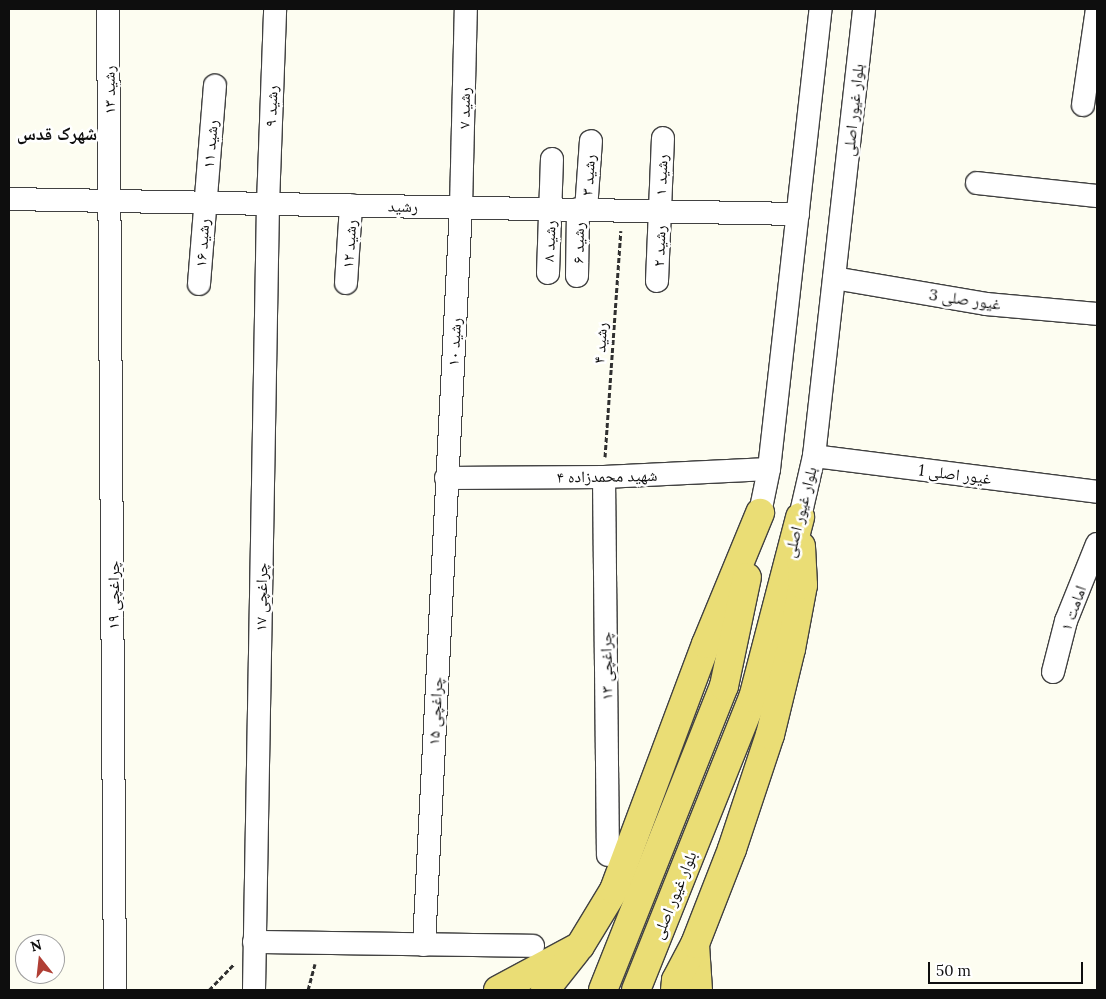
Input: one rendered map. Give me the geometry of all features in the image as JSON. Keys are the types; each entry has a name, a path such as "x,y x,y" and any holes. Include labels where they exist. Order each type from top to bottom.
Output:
{"main road":[{"path":"603,990 724,686 760,513"},
{"path":"546,990 580,946 614,890 706,644 760,513"},
{"path":"675,990 676,980 695,944 732,849 770,735 791,649 803,586 800,517"},
{"name":"بلوار غیور اصلی","path":"636,990 753,698 800,517"},
{"path":"695,944 698,990"},
{"path":"498,990 580,946"}],"street":[{"name":"رشید ۱۳","path":"108,9 111,200"},
{"name":"رشید ۹","path":"268,204 275,9"},
{"name":"رشید ۷","path":"461,207 466,9"},
{"path":"760,513 769,470 822,9"},
{"name":"بلوار غیور اصلی","path":"800,517 814,456 864,9"},
{"path":"1083,105 1097,9"},
{"name":"رشید ۱۱","path":"205,202 215,86"},
{"name":"رشید ۱","path":"660,211 662,138"},
{"name":"رشید ۳","path":"582,209 591,141"},
{"name":"رشید ۸","path":"548,273 552,159"},
{"path":"977,183 1097,196"},
{"name":"رشید","path":"9,199 798,214"},
{"name":"چراغچی ۱۹","path":"111,200 115,990"},
{"name":"رشید ۱۶","path":"199,284 205,202"},
{"name":"چراغچی ۱۷","path":"254,990 268,204"},
{"name":"رشید ۱۲","path":"346,282 351,205"},
{"name":"رشید ۱۰","path":"446,478 461,207"},
{"name":"رشید ۶","path":"577,276 582,209"},
{"name":"رشید ۲","path":"657,281 660,211"},
{"name":"غیور صلی 3","path":"834,278 986,304 1097,314"},
{"name":"غیور اصلی 1","path":"814,456 1097,492"},
{"name":"شهید محمدزاده ۴","path":"446,478 604,477 769,470"},
{"name":"چراغچی ۱۳","path":"604,477 608,855"},
{"name":"چراغچی ۱۵","path":"424,945 446,478"},
{"name":"امامت ۱","path":"1053,672 1066,621 1097,544"},
{"path":"254,942 533,946"}],"path":[{"name":"رشید ۴","path":"604,477 622,210"},
{"path":"308,990 317,957"}],"district":[{"name":"شهرک قدس","path":"57,134"}]}
